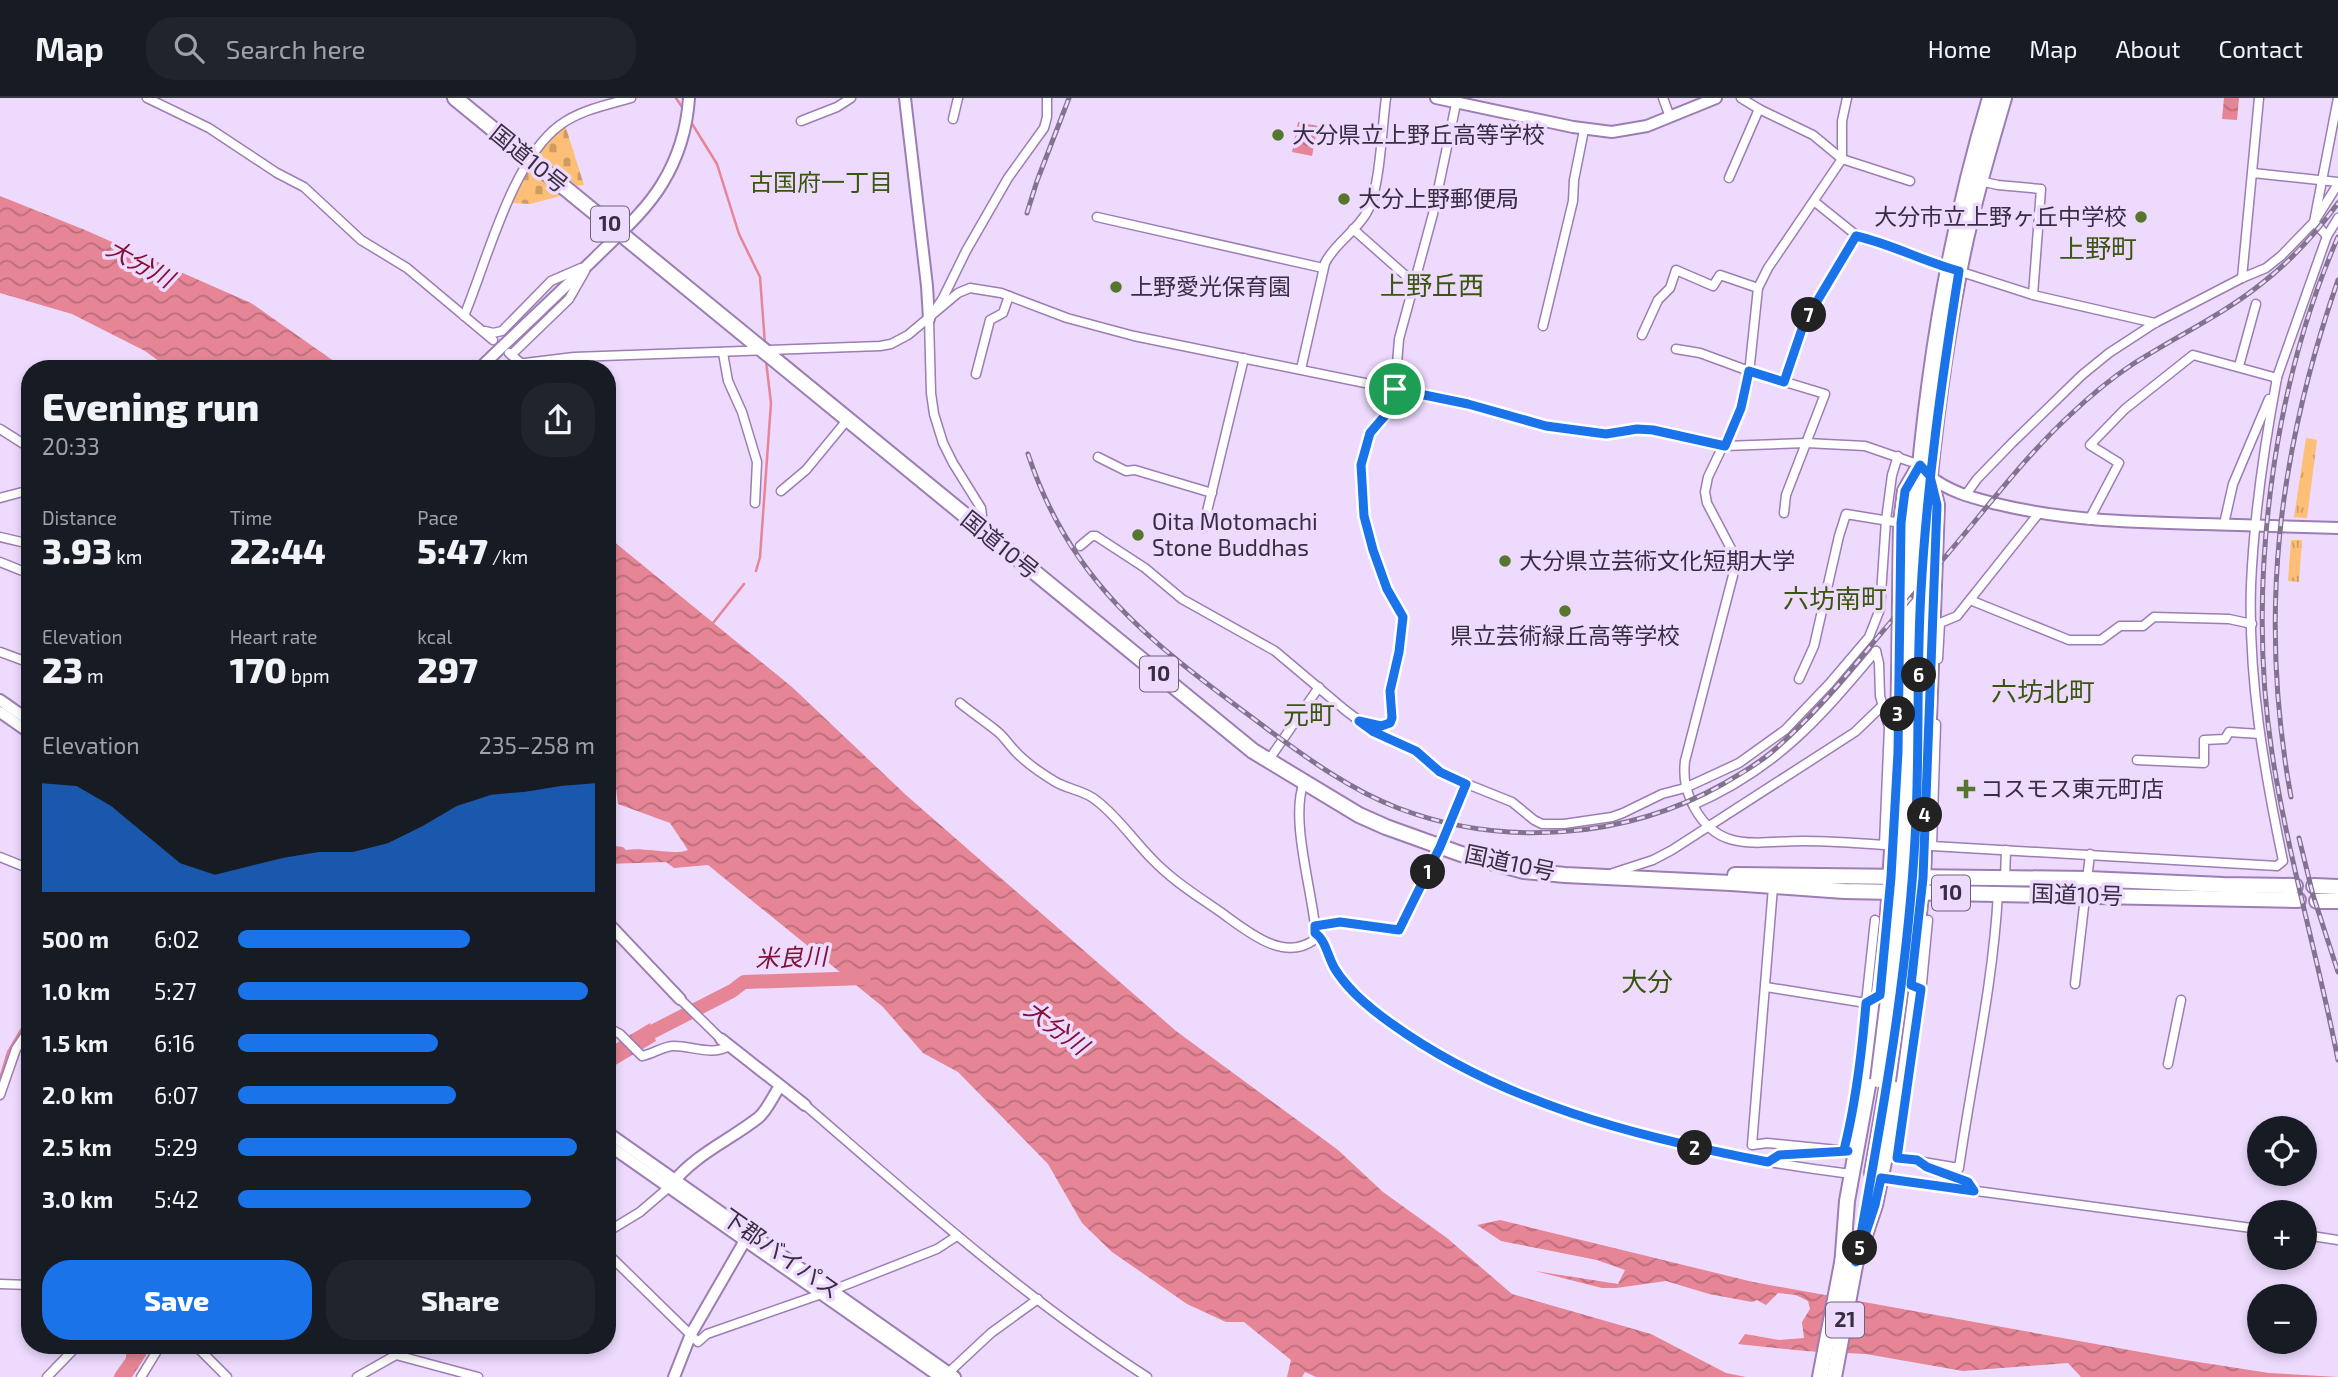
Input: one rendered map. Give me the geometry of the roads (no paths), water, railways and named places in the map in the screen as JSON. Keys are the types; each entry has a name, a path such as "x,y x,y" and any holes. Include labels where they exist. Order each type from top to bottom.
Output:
{"main road":[{"name":"国道10号","path":"455,98 1268,761 1359,815 1440,847 1524,871 1565,875 1773,887 1890,884 1923,878 2088,879 2222,885 2297,893 2086,896 1920,893 1890,884 1695,874 1604,876"},
{"name":"21","path":"1834,1377 1849,1265 1883,1080 1894,951 1909,839 1910,590 1925,471 1942,374 1959,214 1990,98"},
{"name":"21","path":"1954,270 2004,98"},
{"path":"1849,1265 1865,1180 1898,1082 1916,987 1934,669 1937,505 1925,471 1905,491 1894,522 1898,752 1890,884 1869,1080 1865,1180"},
{"path":"2338,887 2316,893 2338,901"},
{"name":"21","path":"1820,1377 1849,1265"}],"street":[{"path":"147,98 209,128 277,173 304,187 361,240 407,268 493,340"},
{"path":"464,316 519,180 551,132 566,120 631,98"},
{"path":"488,360 648,204 662,185 677,154 689,98"},
{"path":"801,121 837,107 851,98"},
{"path":"905,98 929,319 932,408 943,443 981,508 982,515 976,525"},
{"path":"953,118 958,98"},
{"path":"929,319 943,298 1007,177 1044,128 1047,98"},
{"path":"1301,369 1323,268 1334,248 1367,213 1373,199 1386,98"},
{"path":"1436,98 1456,100 1584,130 1627,131 1716,98"},
{"path":"1663,98 1670,117"},
{"path":"1741,98 1813,135 1842,159 1910,181"},
{"path":"1693,805 1728,789 1786,750 1876,651 1880,696 1889,727 1890,743 1884,845 1805,841 1739,842 1720,836 1707,828 1693,805 1685,788 1685,761 1737,560 1707,503 1705,492 1708,477 1741,408 1749,371 1758,288 1768,268 1842,159 1842,121 1846,98"},
{"path":"2242,278 2259,98"},
{"path":"2314,222 2338,98"},
{"path":"1359,721 1384,726 1390,723 1390,691 1399,652 1403,617 1387,589 1373,550 1364,516 1361,465 1370,433 1388,412 1395,389 1399,339 1433,214 1456,100"},
{"path":"1729,177 1759,109"},
{"path":"1543,326 1573,201 1574,180 1584,130"},
{"path":"1965,496 1976,479 2082,375 2109,353 2155,323 2266,268 2314,222 2338,183 2253,173"},
{"path":"1980,181 2041,189 2033,295"},
{"path":"1815,202 1856,236 1900,248 1954,270 2033,295 2155,323"},
{"path":"1097,217 1323,268"},
{"path":"2224,524 2233,484 2277,378 2327,236 2338,218"},
{"path":"2314,222 2327,236"},
{"path":"1353,229 1414,283"},
{"path":"1784,382 1804,323 1856,236"},
{"path":"480,328 493,333 502,331 551,281 588,265"},
{"path":"517,360 510,354 569,299 588,265"},
{"path":"1642,335 1658,300 1670,288 1676,270 1713,286 1720,275 1758,288"},
{"path":"550,360 886,345 908,335 958,293 970,288 986,289 1081,322 1157,341 1468,404 1546,426 1606,434 1637,429 1653,430 1725,446 1806,443 1865,446 1898,456 1925,471 1949,490 1965,496 2039,513 2090,520 2338,528"},
{"path":"976,374 990,320 1003,313 1009,296"},
{"path":"2239,366 2256,304"},
{"path":"1676,349 1700,353 1825,394 1786,495 1784,513"},
{"path":"723,353 728,380 742,412 757,462 755,503"},
{"path":"2090,520 2119,463 2090,444 2108,424 2193,355 2277,378"},
{"path":"1203,528 1244,358"},
{"path":"2039,513 1957,617 1940,623 1934,669 1932,846 2277,866 2283,861 2265,774 2252,624 2255,525 2277,378"},
{"path":"781,491 806,470 848,419"},
{"path":"0,429 21,442"},
{"path":"1080,546 1092,536 1096,536 1153,574 1182,599 1268,645 1374,732 1416,751 1440,772 1512,802 1534,820 1551,824 1612,817 1739,763 1785,730 1829,684 1869,637 1880,609 1894,522 1892,475 1898,456"},
{"path":"1098,457 1126,471 1135,470 1212,493"},
{"path":"0,498 21,492"},
{"path":"1799,679 1814,646 1846,514 1894,522"},
{"path":"0,537 21,542"},
{"path":"0,562 21,570"},
{"path":"1970,600 2069,640 2101,640 2120,626 2143,626 2154,617 2229,619 2252,624"},
{"path":"0,652 21,660"},
{"path":"1268,761 1319,687"},
{"path":"0,700 21,715"},
{"path":"960,704 998,733 1016,753 1057,784 1088,793 1097,800 1123,824 1152,860 1193,895 1245,931 1269,943 1291,948 1305,947 1314,940 1315,929 1300,829 1299,793 1304,782"},
{"path":"1604,876 1653,860 1707,828 1855,732 1882,706"},
{"path":"0,712 21,727"},
{"path":"2137,760 2204,763 2204,740 2225,740 2229,732 2260,734"},
{"path":"1315,929 1340,922 1399,930 1440,847 1466,784"},
{"path":"2005,878 2006,849"},
{"path":"2075,984 2090,854"},
{"path":"0,856 21,865"},
{"path":"1768,1162 1779,1155 1848,1151 1767,1143 1752,1145 1773,887"},
{"path":"1928,920 1916,987 1895,1157 1959,1168 1992,972 1998,893"},
{"path":"1844,1150 1862,1048 1875,920"},
{"path":"1315,929 1336,971 1365,1002 1390,1023 1463,1068 1512,1090 1591,1119 1673,1142 1865,1180 1974,1191 2247,1228"},
{"path":"616,931 725,1043 805,1105 957,1236 1085,1335 1147,1377"},
{"path":"1766,987 1866,1003 1880,995"},
{"path":"2168,1064 2181,1000"},
{"path":"616,1033 642,1056 673,1046 705,1051 722,1050 725,1043"},
{"path":"0,1095 13,1056 21,1043"},
{"path":"616,1226 646,1208 711,1147 761,1116 780,1086"},
{"name":"下郡バイパス","path":"616,1139 671,1184"},
{"name":"下郡バイパス","path":"616,1150 671,1184 947,1376"},
{"path":"1917,1160 1927,1167 1968,1182 1974,1191"},
{"path":"616,1262 698,1342 708,1334 827,1293 937,1249 957,1236"},
{"path":"674,1377 691,1334 747,1237"},
{"path":"2317,1237 2338,1240"},
{"path":"0,1284 21,1285"},
{"path":"947,1376 991,1333 1038,1299"},
{"path":"47,1377 69,1354"},
{"path":"141,1377 155,1354"},
{"path":"204,1354 227,1377"},
{"path":"356,1377 396,1355 478,1377"}],"water":[{"path":"2224,98 2239,98 2237,120 2222,119"},
{"path":"1298,122 1318,126 1312,156 1292,152"},
{"name":"大分川","path":"0,196 251,303 332,360 158,360 72,314 0,293"},
{"name":"大分川","path":"616,543 792,687 906,795 1176,1031 1338,1150 1383,1192 1447,1238 1512,1294 1651,1334 1726,1373 1746,1377 1316,1377 1305,1372 1302,1377 1287,1377 1291,1360 1244,1322 1226,1322 1187,1304 1112,1252 1082,1223 1048,1164 958,1072 923,1053 883,1007 708,865 674,868 666,862 616,864 616,846 626,850 688,850 670,823 618,804"},
{"path":"650,1023 656,1041 616,1065 616,1044"},
{"path":"1500,1220 1753,1282 2179,1359 2269,1373 2338,1377 2081,1377 2068,1363 1963,1371 1866,1354 1738,1344 1745,1334 1779,1340 1804,1338 1802,1322 1810,1309 1808,1301 1796,1295 1778,1293 1766,1305 1757,1300 1752,1302 1709,1294 1666,1281 1602,1288 1535,1271 1618,1284 1625,1270 1597,1260 1501,1241 1477,1225"},
{"path":"126,1354 147,1354 132,1377 126,1377"}],"waterway":[{"path":"676,98 684,110"},
{"path":"691,122 717,164 739,234 760,277 765,344"},
{"path":"756,571 760,557 771,403 766,361"},
{"path":"713,623 744,584"},
{"name":"米良川","path":"616,1053 744,982 864,978"},
{"path":"0,1079 8,1052 21,1030"},
{"name":"米良川","path":"121,1377 137,1354"}],"railway":[{"path":"1027,213 1069,98"},
{"path":"1028,454 1046,501 1069,542 1094,578 1123,611 1189,670 1329,772 1380,801 1438,821 1479,829 1521,832 1564,832 1605,826 1646,817 1685,802 1723,784 1773,751 1837,685 2055,429 2122,371 2230,306 2261,284 2283,266 2338,203"},
{"path":"2338,237 2315,296 2296,359 2281,424 2270,490 2262,624 2265,690 2272,753 2338,1060"},
{"path":"2291,797 2281,730 2276,664 2280,536 2288,472 2301,408 2317,344 2338,280"},
{"path":"2299,838 2313,895 2338,972"}],"place":[{"name":"大分県立上野丘高等学校","path":"1278,135"},
{"name":"大分上野郵便局","path":"1344,199"},
{"name":"大分市立上野ヶ丘中学校","path":"2141,217"},
{"name":"上野愛光保育園","path":"1116,287"},
{"name":"Oita Motomachi Stone Buddhas","path":"1138,535"},
{"name":"大分県立芸術文化短期大学","path":"1505,561"},
{"name":"県立芸術緑丘高等学校","path":"1565,611"},
{"name":"コスモス東元町店","path":"1966,789"}],"district":[{"name":"古国府一丁目","path":"821,183"},
{"name":"上野町","path":"2098,249"},
{"name":"上野丘西","path":"1432,286"},
{"name":"六坊南町","path":"1835,599"},
{"name":"六坊北町","path":"2043,692"},
{"name":"元町","path":"1309,715"},
{"name":"大分","path":"1647,982"}]}
